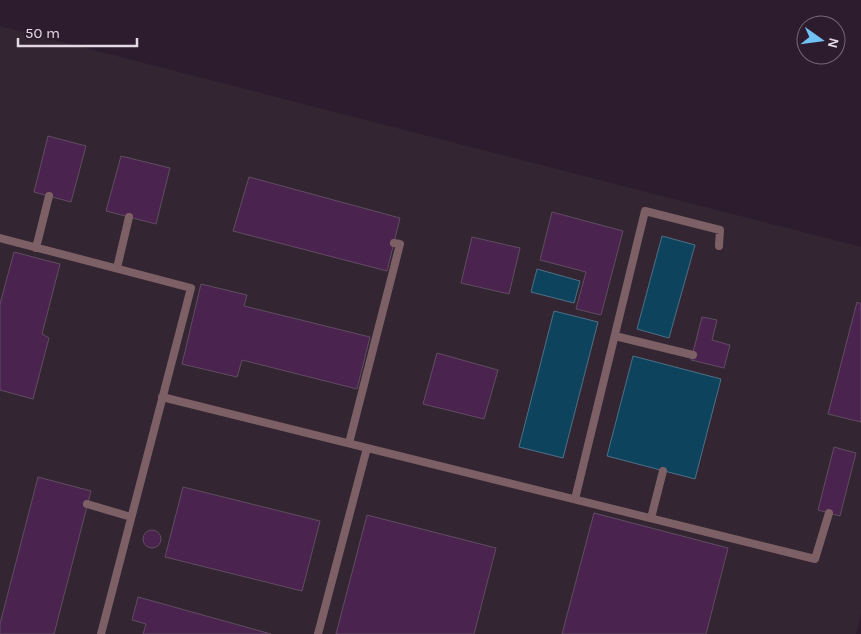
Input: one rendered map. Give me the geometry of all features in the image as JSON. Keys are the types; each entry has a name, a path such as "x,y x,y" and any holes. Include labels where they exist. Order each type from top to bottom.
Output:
{"lane":[{"path":"36,248 50,196"},
{"path":"575,499 645,211 720,230 719,246"},
{"path":"117,268 129,217"},
{"path":"0,238 191,288 101,634"},
{"path":"349,443 367,362 400,244 394,243"},
{"path":"615,336 693,355"},
{"path":"162,397 816,559 830,513"},
{"path":"318,634 367,448"},
{"path":"651,518 663,471"},
{"path":"87,504 131,517"}],"shaded area":[{"path":"0,26 861,247 861,614 856,634 0,634"}],"water":[{"path":"662,236 695,245 669,338 637,329"},
{"path":"537,269 580,281 574,303 531,292"},
{"path":"554,311 598,322 563,458 519,447"},
{"path":"633,356 721,379 695,479 607,456"}],"building":[{"path":"48,136 86,146 71,202 34,192"},
{"path":"121,156 170,168 156,224 106,211"},
{"path":"249,177 400,218 387,271 233,231"},
{"path":"552,212 623,231 601,315 576,309 586,272 540,260"},
{"path":"472,237 520,248 509,294 461,283"},
{"path":"14,252 60,264 42,334 49,338 33,399 0,390 0,304"},
{"path":"201,284 247,295 244,306 370,337 357,389 242,360 237,377 182,364"},
{"path":"857,302 861,304 861,422 828,414"},
{"path":"702,317 717,320 712,340 730,345 724,368 691,360"},
{"path":"437,353 498,370 484,419 423,404"},
{"path":"834,447 856,453 840,516 818,510"},
{"path":"38,477 91,491 54,634 0,634 0,624"},
{"path":"183,487 320,521 302,591 165,557"},
{"path":"594,513 728,548 706,634 562,634"},
{"path":"367,515 496,548 474,634 336,634"},
{"path":"148,530 156,530 161,535 159,546 148,548 143,543 143,535"},
{"path":"138,597 271,634 143,634 146,624 132,620"}]}
